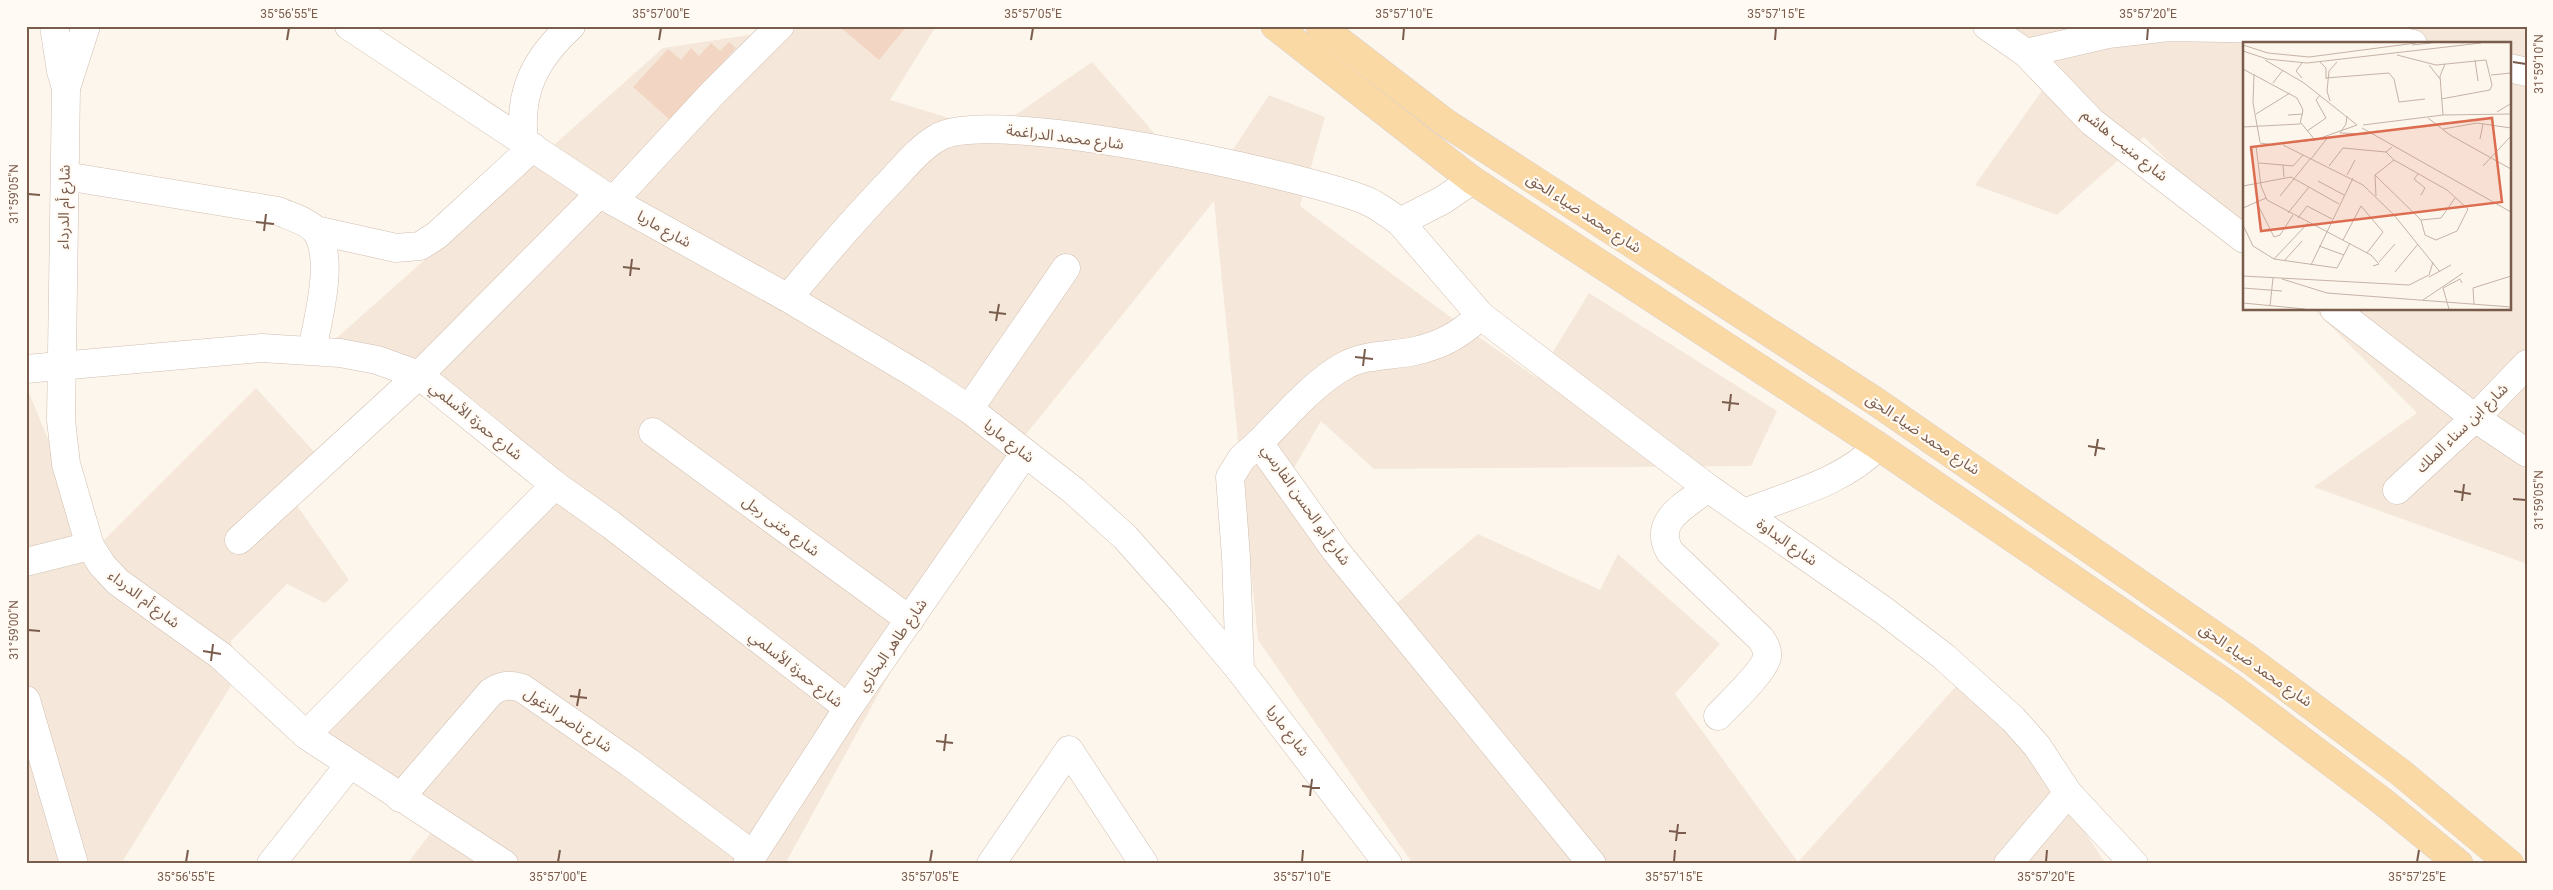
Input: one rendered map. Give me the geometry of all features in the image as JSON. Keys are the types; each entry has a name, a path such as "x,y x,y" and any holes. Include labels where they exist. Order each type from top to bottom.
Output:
{"main road":[{"name":"شارع محمد ضياء الحق","path":"1324,28 1446,123 1875,401 2250,660 2393,766 2510,864"},
{"path":"1275,29 1472,180 1878,446 2239,692 2382,800 2459,864"}],"street":[{"name":"شارع أم الدرداء","path":"54,26 61,71 66,88 61,420 66,464 90,546 102,566 118,582 221,656 306,735 500,863"},
{"name":"شارع أم الدرداء","path":"66,88 86,26"},
{"name":"شارع ماريا","path":"349,26 606,197 788,298 870,346 969,409 1074,491 1125,537 1240,670 1388,864"},
{"path":"65,176 278,211 299,220 315,230 396,248 420,246 437,235 529,144 523,103 528,85 535,69 555,41 571,26"},
{"path":"239,540 419,376 606,197 780,26"},
{"name":"شارع منيب هاشم","path":"1987,26 2026,53 2092,122 2243,239"},
{"path":"2026,53 2108,34 2169,27 2279,29 2403,42"},
{"path":"2510,68 2527,72"},
{"name":"شارع محمد الدراغمة","path":"788,298 866,206 916,154 938,137 962,129 1021,129 1119,143 1238,166 1345,193 1367,201 1400,222"},
{"path":"1472,180 1443,200 1400,222 1482,316"},
{"path":"312,350 324,270 323,248 315,230"},
{"path":"969,409 1066,268"},
{"path":"2335,310 2475,418 2527,453"},
{"name":"شارع أبو الحسن الفارسي","path":"1482,316 1454,338 1438,344 1414,351 1368,357 1345,365 1324,380 1259,442 1336,551 1592,864"},
{"name":"شارع البداوة","path":"1482,316 1708,488 1883,610 1969,679 2019,725 2037,746 2068,792 2134,864"},
{"name":"شارع حمزة الأسلمي","path":"26,369 62,364 262,348 312,350 377,360 419,376 555,485 610,524 848,708"},
{"name":"شارع ابن سناء الملك","path":"2397,490 2475,418 2527,364"},
{"name":"شارع مثنى رجل","path":"653,432 910,620"},
{"path":"1240,670 1236,558 1230,477 1242,458 1259,442"},
{"path":"1744,513 1842,474 1867,457 1878,446"},
{"name":"شارع طاهر البخاري","path":"750,860 848,708 1024,453"},
{"path":"306,735 555,485"},
{"path":"1708,488 1668,522 1664,532 1665,543 1670,552 1761,639 1766,648 1767,659 1718,716"},
{"path":"26,562 90,546"},
{"name":"شارع ناصر الزغول","path":"400,798 491,692 503,686 512,685 522,688 630,763 750,860"},
{"path":"26,700 74,864"},
{"path":"991,864 1069,750 1144,864"},
{"path":"271,864 350,764"},
{"path":"2008,864 2068,792"}],"shaded area":[{"path":"808,26 936,26 890,100 992,131 1092,62 1155,134 1228,157 1269,95 1325,117 1300,206 1449,316 1537,378 1589,293 1777,411 1751,466 1374,469 1321,421 1288,478 1390,609 1478,534 1600,590 1618,554 1720,644 1675,694 1798,862 1968,673 2015,726 2106,864 1413,864 1258,640 1214,201 1011,453 785,864 407,864 433,830 305,743 573,485 331,343 663,48"},
{"path":"1994,26 2527,26 2527,564 2314,487 2417,413 2315,310 2510,310 2510,42 2243,42 2243,237 2144,137 2057,215 1975,185 2044,88"},
{"path":"256,388 318,456 282,484 349,580 325,603 287,584 231,641 237,676 121,864 26,864 26,394 29,393 94,550"}],"building":[{"path":"839,26 907,26 879,60"},
{"path":"729,42 736,48 670,120 633,87 668,49 681,60 691,48 699,56 711,43 720,51"}]}
